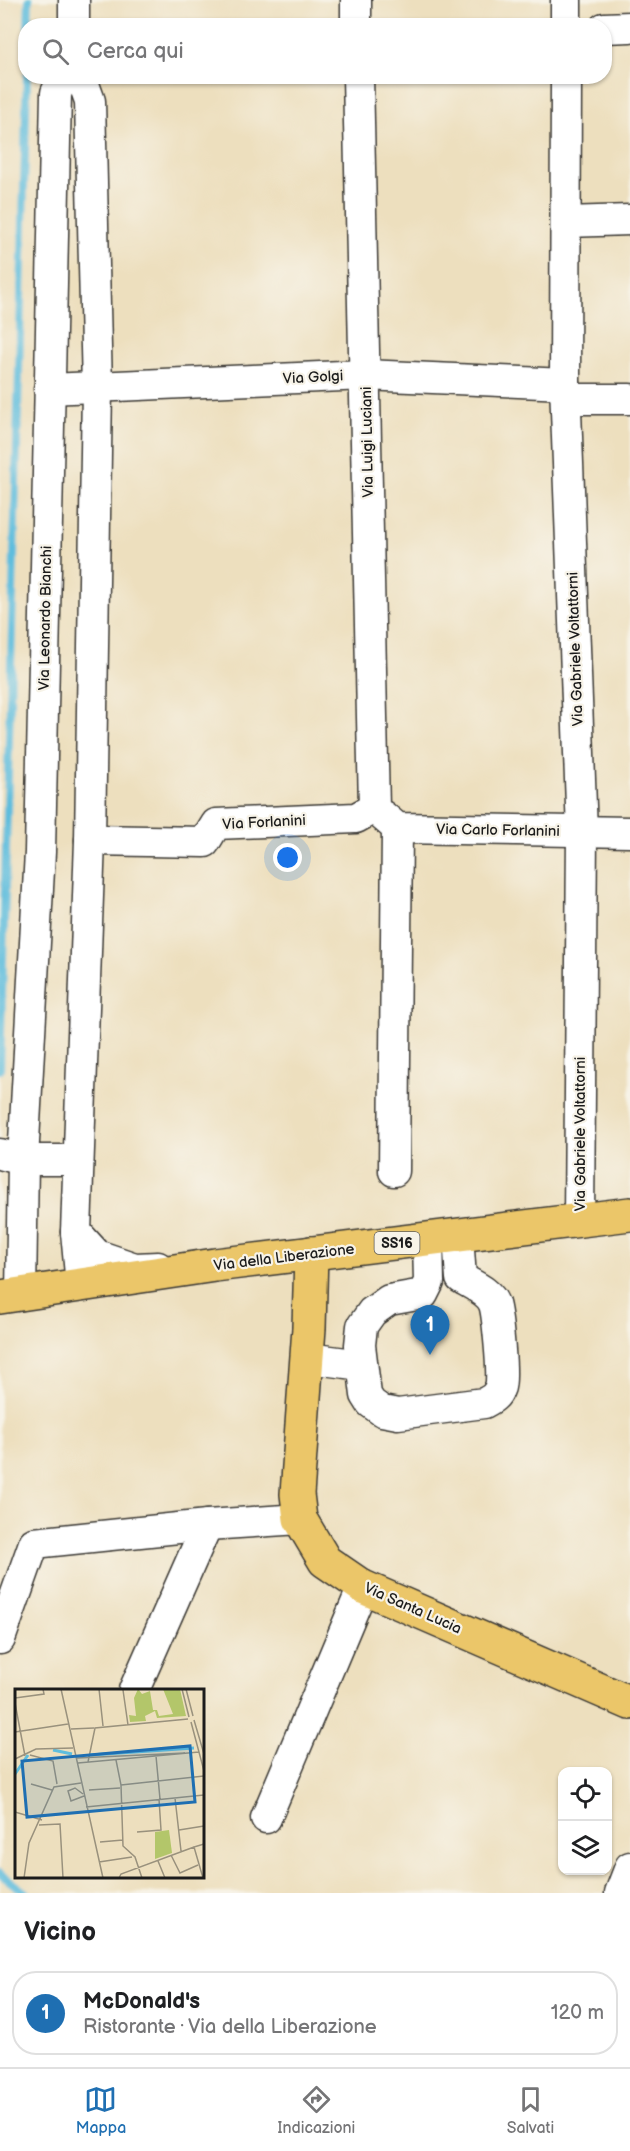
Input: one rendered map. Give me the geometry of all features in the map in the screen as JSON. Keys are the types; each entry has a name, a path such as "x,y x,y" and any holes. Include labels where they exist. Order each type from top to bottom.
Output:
{"main road":[{"name":"Via della Liberazione","path":"81,1284 215,1265 630,1214"},
{"name":"Via Santa Lucia","path":"311,1253 307,1359 297,1494 300,1519 325,1561 363,1587 630,1703"},
{"name":"SS16","path":"11,1296 81,1284"}],"street":[{"path":"74,0 74,18"},
{"path":"356,0 356,18"},
{"path":"566,0 566,18"},
{"path":"612,28 630,27"},
{"name":"Via Leonardo Bianchi","path":"11,1296 12,1157 40,852 56,93 60,84"},
{"path":"81,1284 76,1232 90,840 97,388 90,101 84,84"},
{"name":"Via Luigi Luciani","path":"358,84 374,808"},
{"name":"Via Gabriele Voltattorni","path":"566,84 566,392 582,832 579,1221"},
{"path":"566,222 630,220"},
{"name":"Via Golgi","path":"49,389 365,375 630,399"},
{"path":"374,808 398,828 394,1171"},
{"name":"Via Forlanini","path":"90,840 205,842 216,824 356,818 374,808"},
{"name":"Via Carlo Forlanini","path":"398,828 630,832"},
{"path":"12,1157 78,1160"},
{"path":"76,1232 97,1255 135,1268 215,1265"},
{"path":"443,1237 461,1278 486,1293 494,1303 502,1372 501,1387 495,1398 484,1402 398,1414 382,1411 371,1403 366,1395 360,1345 362,1326 372,1312 389,1300 423,1294 443,1237"},
{"path":"307,1359 362,1365"},
{"path":"0,1639 34,1543 207,1525 300,1519"},
{"path":"135,1689 207,1525"},
{"path":"266,1818 363,1587"},
{"path":"620,1893 630,1867"}],"waterway":[{"path":"28,18 29,0"},
{"path":"0,1070 27,84"},
{"path":"0,1874 26,1893"}],"place":[{"name":"McDonald's","path":"430,1355"}]}
